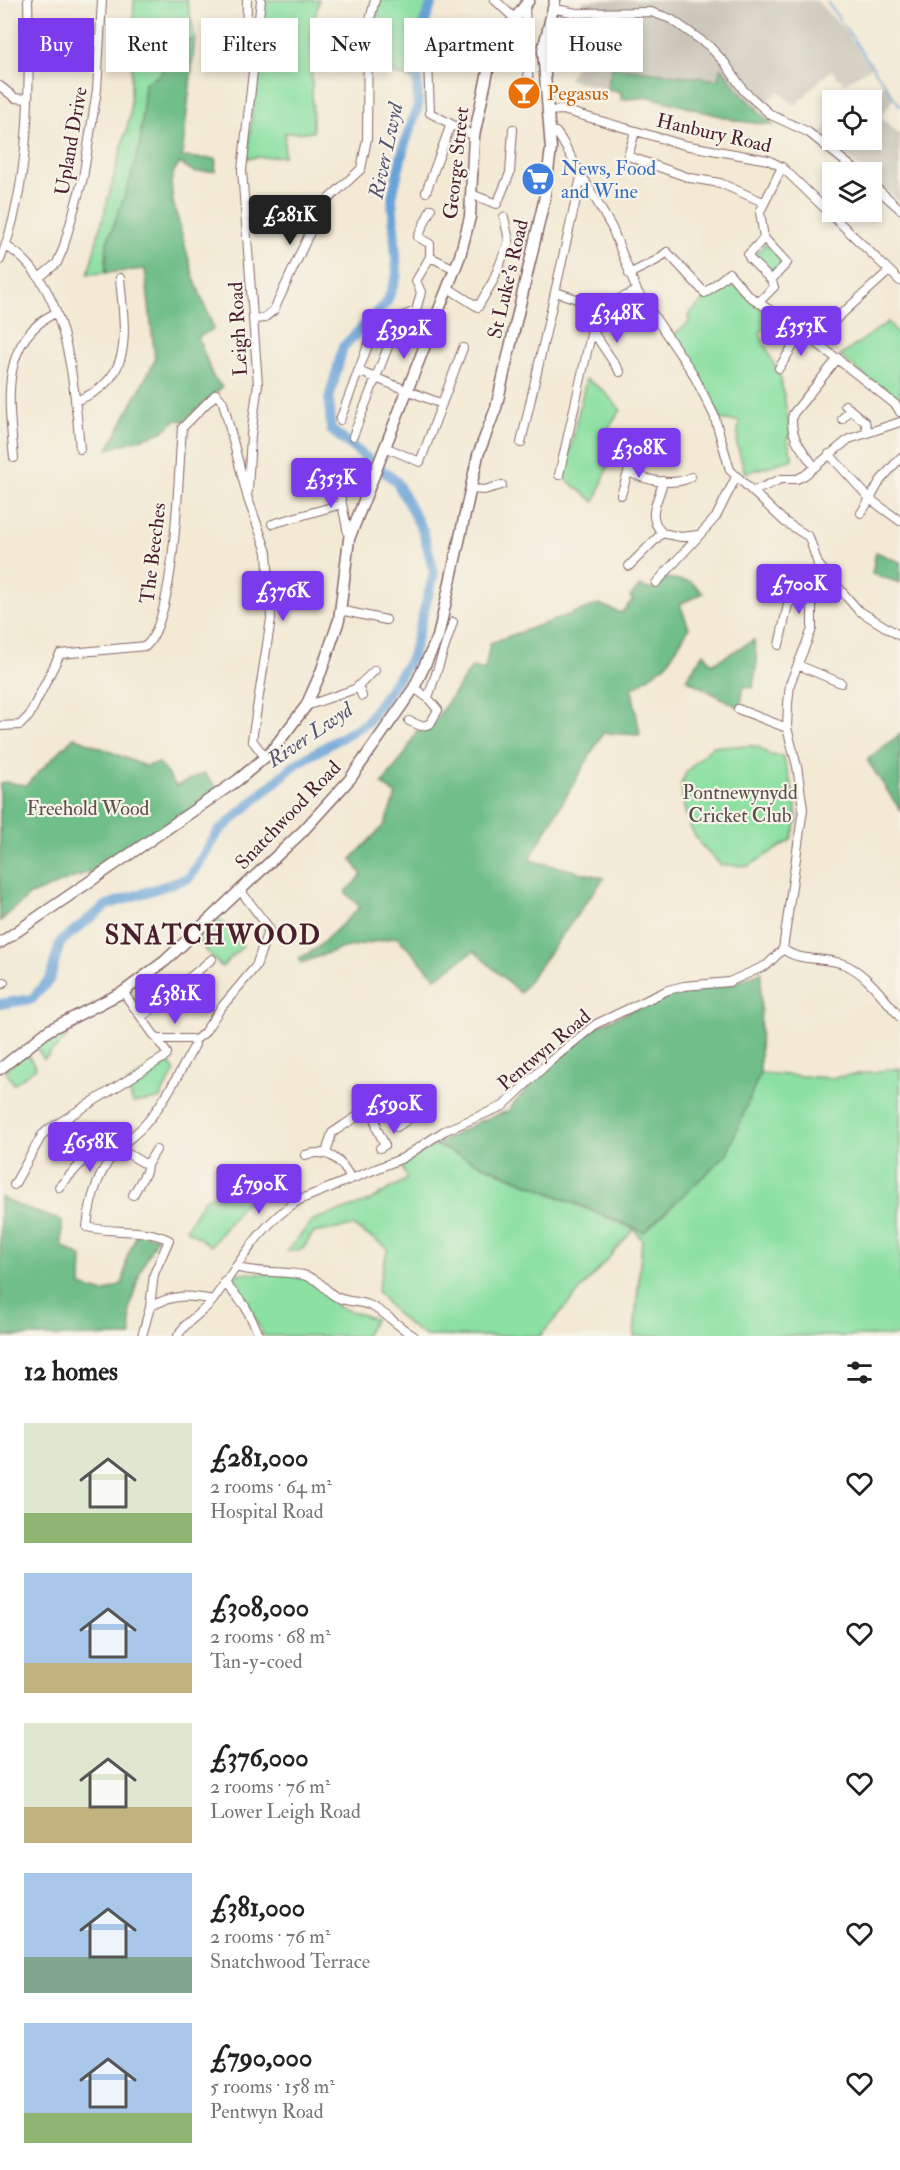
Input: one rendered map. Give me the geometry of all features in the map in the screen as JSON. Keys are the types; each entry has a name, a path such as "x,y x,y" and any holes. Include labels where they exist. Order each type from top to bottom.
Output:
{"main road":[{"name":"George Street","path":"514,18 527,3"},
{"name":"St Luke's Road","path":"471,489 478,456 496,408 544,201 551,148 543,50 555,4"},
{"name":"George Street","path":"0,943 196,811 266,757 306,706 321,672 340,610 349,539 448,288 470,217 474,136 488,72"},
{"name":"Snatchwood Road","path":"0,1069 64,1020 123,993 165,961 303,831 350,779 414,688 438,637 471,489"}],"street":[{"path":"0,260 6,246 20,190 28,99 28,0"},
{"name":"Upland Drive","path":"40,277 53,268 63,249 83,178 97,90 102,0"},
{"name":"Leigh Road","path":"247,18 248,0"},
{"name":"Leigh Road","path":"259,18 261,0"},
{"path":"255,319 264,318 274,309 324,204 361,168 367,139 368,27 375,0"},
{"path":"495,0 514,18"},
{"path":"527,3 529,93"},
{"path":"555,4 577,13 651,12 671,19 709,46 725,63 744,91 771,116 808,132 846,162"},
{"name":"Leigh Road","path":"248,499 250,435 258,384 255,319 242,170 253,72"},
{"path":"428,72 430,113 474,136"},
{"path":"0,86 15,98 28,99"},
{"name":"Hanbury Road","path":"549,111 563,110 684,145 768,160 782,167 900,281"},
{"path":"426,192 451,124"},
{"path":"471,194 497,204 510,173 513,129"},
{"path":"550,131 556,132 561,139 612,228 628,274 637,291 692,372 714,415 730,470 754,490 785,522 809,537 813,544 818,562 812,601 812,628 790,684 787,728 797,766 803,809 783,949 794,957 846,965 866,980 900,1017"},
{"path":"635,132 628,156 690,178 720,183 763,202"},
{"path":"771,280 787,263 764,238 760,212 782,167"},
{"path":"521,443 581,177"},
{"path":"882,193 900,209"},
{"path":"400,317 416,311 422,292 416,281 430,257 430,244 418,237 431,209"},
{"path":"448,288 478,307 493,281 509,241 504,217"},
{"path":"758,303 774,287 771,280 748,255 764,238"},
{"path":"6,246 28,261 40,277 55,313 68,356 80,448"},
{"path":"628,274 657,260 667,252 705,293 729,273 758,303 838,358 896,405 900,412"},
{"path":"430,257 455,269"},
{"path":"813,340 889,271"},
{"path":"75,401 103,387 119,365 125,340 120,278"},
{"path":"556,292 600,307 637,291"},
{"path":"559,475 592,330 600,307"},
{"path":"14,458 6,375 9,356 24,330 31,323 55,313"},
{"path":"592,330 620,372"},
{"path":"340,420 373,332"},
{"path":"779,368 801,332"},
{"path":"353,436 393,334"},
{"path":"385,447 420,462 463,348"},
{"path":"815,466 801,448 791,424 793,414 838,358"},
{"path":"358,372 442,404"},
{"name":"The Beeches","path":"0,726 20,725 29,716 55,659 60,654 146,646 155,638 168,597 182,428 216,394 223,402 248,499"},
{"path":"842,419 847,407 865,422 868,432"},
{"path":"754,490 781,479 797,479 849,439 900,422"},
{"path":"829,454 870,499 900,521"},
{"path":"621,495 633,456"},
{"path":"861,513 880,481 900,458"},
{"path":"628,472 663,481 683,481 691,477"},
{"path":"336,475 349,539"},
{"path":"656,583 722,509 736,477"},
{"path":"663,481 652,512 653,519 662,533 681,537 698,535"},
{"path":"471,489 484,490 502,485"},
{"path":"248,499 267,552 271,619 252,740 266,757"},
{"path":"273,524 342,504"},
{"path":"628,566 662,533"},
{"path":"818,562 858,610 900,636"},
{"path":"779,645 788,604 816,584"},
{"path":"340,610 386,620"},
{"path":"428,698 453,622"},
{"path":"798,664 841,683"},
{"path":"306,706 358,686 375,670"},
{"path":"358,686 362,696"},
{"path":"409,721 421,726 430,724 438,710 428,698 414,688"},
{"path":"738,709 787,728"},
{"path":"194,1041 204,1033 220,1009 256,966 269,928 240,890"},
{"name":"Pentwyn Road","path":"179,1335 213,1300 258,1234 284,1209 299,1200 403,1158 444,1131 503,1106 548,1063 596,1024 668,990 729,982 766,965 783,949"},
{"path":"142,1017 212,959"},
{"path":"14,1185 42,1135 166,1056 167,1053 123,993"},
{"path":"157,1039 191,1039 194,1041"},
{"path":"142,1336 150,1308 154,1274 169,1240 137,1231 87,1227 101,1174 119,1148 147,1123 163,1101 195,1045 194,1041"},
{"path":"326,1153 332,1133 374,1108 390,1108 406,1121"},
{"path":"374,1108 377,1129 385,1145 380,1148"},
{"path":"397,1127 413,1116"},
{"path":"59,1187 99,1144 119,1148 147,1165"},
{"path":"133,1196 156,1150"},
{"path":"304,1155 326,1153 340,1159 351,1179"},
{"path":"235,1267 250,1271 304,1275 323,1283 334,1295 344,1300 367,1304 383,1312 414,1336"},
{"path":"224,1282 245,1306 260,1336"},
{"path":"150,1308 170,1297 195,1296 213,1300"}],"shaded area":[{"path":"583,0 816,0 841,26 872,67 844,84 831,70 794,106 779,91 758,110 740,93 722,67 718,80 643,71 643,18 605,18 584,5"},
{"path":"572,72 612,72 607,89 568,79"},
{"path":"886,83 894,97 882,115 882,90 874,90"},
{"path":"882,118 900,135 900,202 882,187 882,162 853,162 839,150 882,150"}],"green space":[{"path":"134,0 187,0 195,39 189,40 189,18 133,18"},
{"path":"265,0 319,0 315,18 310,18 313,132 285,133 284,156 247,158 257,72 298,72 298,18 263,18"},
{"path":"380,0 429,0 422,18 404,18 404,72 411,72 411,79 389,72 392,72 392,18 376,18"},
{"path":"195,39 182,157 216,159 215,171 194,172 180,163 174,171 171,183 173,202 194,278 214,329 198,337 213,377 222,387 184,421 176,420 162,432 108,449 155,360 145,269 106,273 107,243 130,181 140,145 145,83 161,72 189,72 189,40"},
{"path":"721,67 740,93 773,125 738,121 650,97 621,100 621,92 607,89 611,72 643,71 718,80"},
{"path":"132,72 161,72 145,84 140,145 130,181 107,243 105,273 88,274 130,116"},
{"path":"764,245 768,245 783,263 771,275 755,259 755,255"},
{"path":"727,279 778,323 759,332 781,379 791,436 787,438 793,459 745,473 737,445 739,421 722,420 694,369 671,336 689,323 688,315"},
{"path":"888,322 900,337 900,404 840,356"},
{"path":"586,379 603,390 621,410 604,435 617,442 595,502 564,478"},
{"path":"876,552 900,562 900,583 872,574"},
{"path":"667,578 691,582 703,593 680,604 689,628 667,664 632,689 640,735 603,733 529,860 604,878 520,993 474,951 436,978 397,937 339,949 301,963 299,958 316,949 360,907 345,892 362,875 351,859 384,825 396,795 382,784 405,754 417,730 429,729 472,667 485,670 490,643 599,604 621,613 633,600 630,597 640,586 648,589 655,588"},
{"path":"754,640 757,662 753,688 744,686 740,708 686,679 704,653 712,664"},
{"path":"900,734 900,810 867,760"},
{"name":"Freehold Wood","path":"74,737 145,766 159,763 176,786 204,773 218,789 114,862 30,895 0,921 0,784 4,782 26,785"},
{"name":"Pontnewynydd Cricket Club","path":"713,746 757,746 770,755 783,756 795,797 797,822 791,840 749,866 721,865 700,844 690,827 684,808 681,784 687,771"},
{"path":"219,918 243,946 222,967 195,939"},
{"path":"761,972 760,1073 727,1154 644,1232 435,1145 480,1121 508,1111 533,1081 596,1027 653,1000 686,989 730,985"},
{"path":"63,1027 68,1036 44,1059 35,1046"},
{"path":"27,1053 36,1068 14,1084 5,1070"},
{"path":"166,1058 175,1071 159,1099 133,1103 127,1084"},
{"path":"900,1068 900,1336 634,1336 642,1240 634,1229 727,1154 760,1073 830,1078"},
{"path":"435,1145 634,1229 540,1336 426,1336 399,1316 377,1291 388,1248 353,1226 313,1233 303,1249 287,1251 313,1220 367,1202 407,1179 401,1165"},
{"path":"257,1176 261,1182 211,1246 186,1229 204,1199"},
{"path":"0,1197 62,1221 62,1246 82,1257 81,1286 104,1293 123,1283 127,1257 137,1233 157,1237 140,1272 130,1307 131,1336 0,1336"},
{"path":"237,1273 299,1275 314,1281 338,1307 375,1319 365,1336 264,1336 247,1304 231,1287 232,1280"}],"waterway":[{"name":"River Lwyd","path":"0,1004 32,999 50,979 60,942 107,905 189,878 218,832 296,764 366,723 411,659 434,573 423,531 396,481 331,430 329,399 343,347 387,302 397,275 392,197 404,146 418,106 416,46 433,0"},
{"path":"828,3 900,106"}],"place":[{"name":"Pegasus","path":"524,93"},
{"name":"News, Food and Wine","path":"538,179"}],"district":[{"name":"SNATCHWOOD","path":"213,936"}]}
